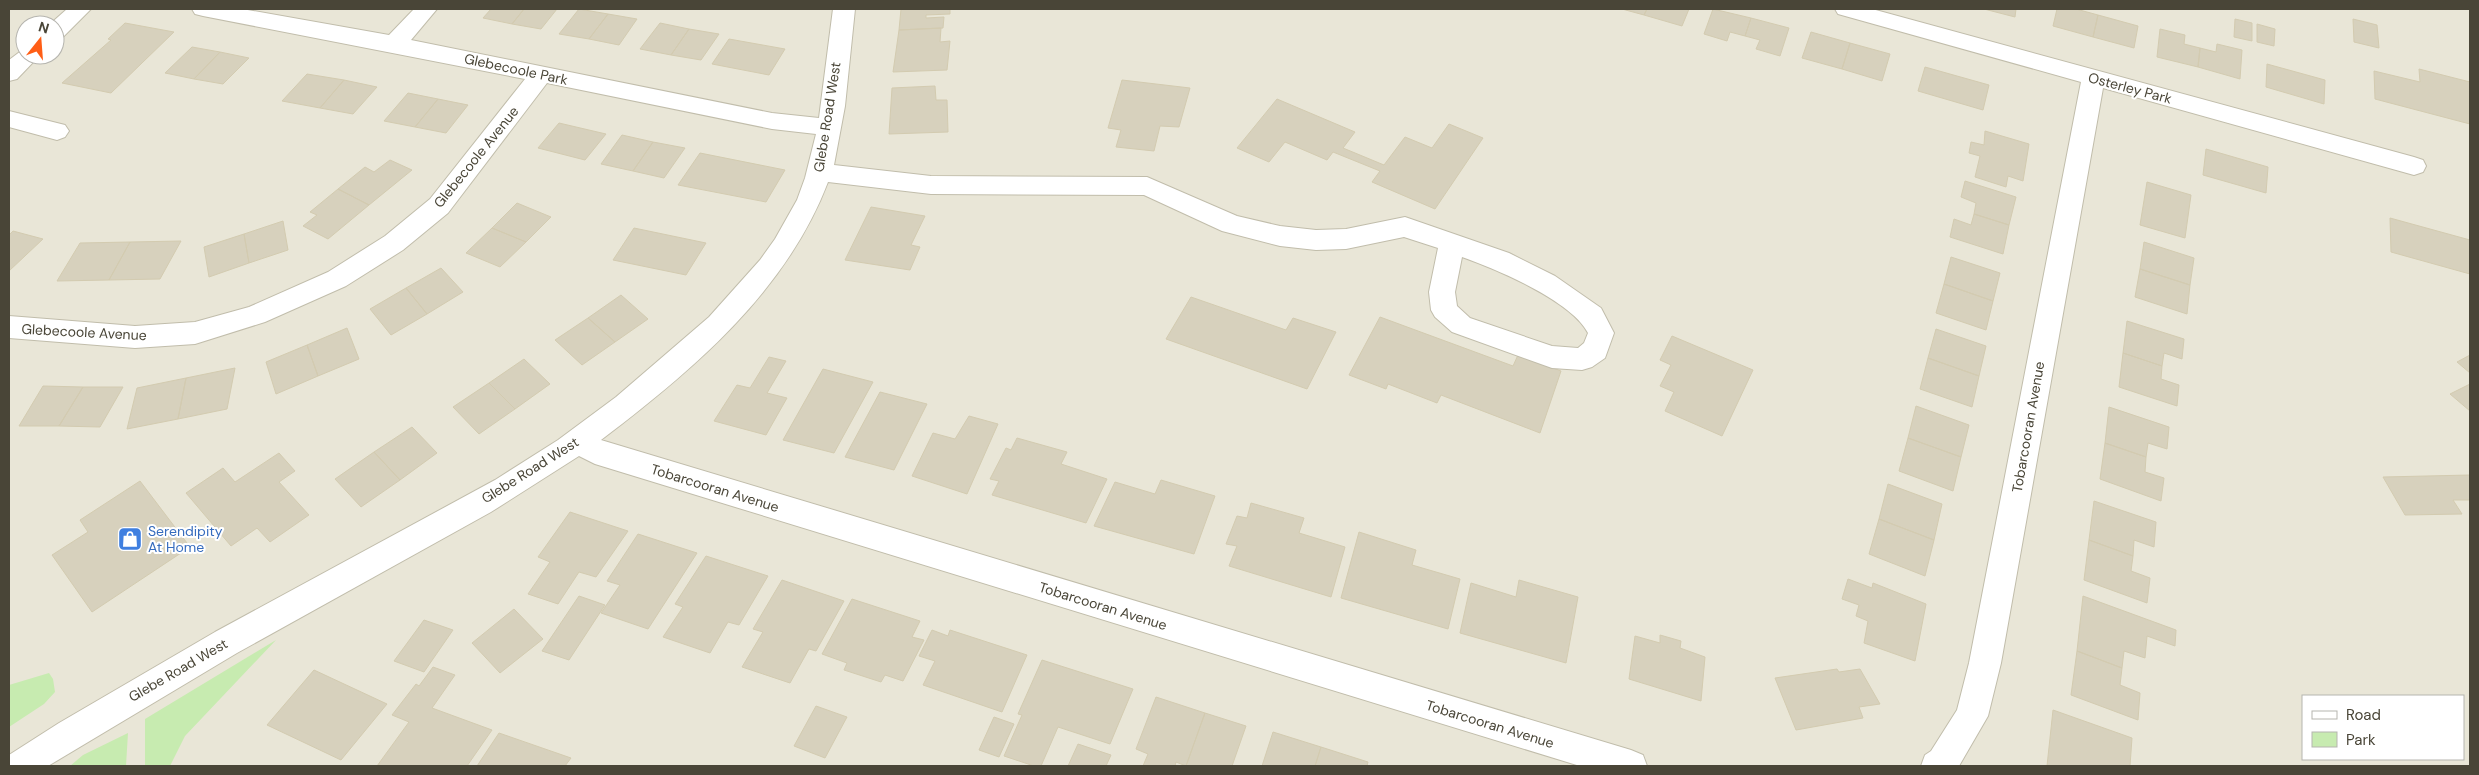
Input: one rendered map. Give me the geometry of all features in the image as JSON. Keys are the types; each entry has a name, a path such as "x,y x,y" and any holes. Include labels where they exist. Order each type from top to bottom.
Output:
{"street":[{"path":"65,23 80,9"},
{"name":"Glebecoole Park","path":"203,9 394,44 772,121 810,126 829,126"},
{"path":"394,44 426,9"},
{"name":"Glebe Road West","path":"21,766 256,624 528,474 578,440 656,380 728,317 768,269 790,236 809,201 820,172 829,126 844,9"},
{"name":"Osterley Park","path":"1846,9 2414,166"},
{"name":"Glebecoole Avenue","path":"9,327 135,337 195,333 256,315 337,279 394,243 439,206 541,75"},
{"name":"Tobarcooran Avenue","path":"1937,766 1942,762 1972,716 1985,663 2093,78"},
{"path":"9,119 58,131"},
{"path":"820,172 931,185 1147,186 1231,224 1280,236 1316,240 1346,239 1406,227 1452,242 1500,260 1546,283 1592,315 1601,334 1595,350 1582,359 1552,357 1460,325 1444,310 1442,292 1452,242"},
{"name":"Tobarcooran Avenue","path":"578,440 595,452 1630,766"}],"shaded area":[{"path":"9,9 2470,9 2470,766 9,766"}],"green space":[{"path":"276,640 185,736 170,766 145,766 145,719"},
{"path":"49,673 53,679 55,692 44,704 9,727 9,685"},
{"path":"128,733 126,766 70,766 83,755"}],"building":[{"path":"491,9 524,9 512,24 483,18"},
{"path":"524,9 557,9 541,29 512,24"},
{"path":"579,9 608,14 589,39 559,34"},
{"path":"901,9 950,9 950,14 926,15 926,18 944,17 943,28 899,30"},
{"path":"1622,9 1647,9 1644,15"},
{"path":"1647,9 1689,9 1682,26 1644,15"},
{"path":"1713,9 1751,18 1745,36 1730,32 1727,41 1704,34"},
{"path":"1984,9 2016,9 2015,17"},
{"path":"2057,9 2076,9 2098,15 2093,37 2053,26"},
{"path":"608,14 637,19 619,45 589,39"},
{"path":"2098,15 2138,26 2134,48 2093,37"},
{"path":"1751,18 1789,28 1780,56 1756,49 1760,40 1745,36"},
{"path":"2235,19 2252,23 2252,41 2234,37"},
{"path":"2353,19 2377,25 2379,48 2354,42"},
{"path":"125,23 174,32 111,93 62,83 111,40 108,39"},
{"path":"660,23 689,29 671,55 640,49"},
{"path":"2257,24 2275,29 2274,46 2257,42"},
{"path":"941,28 940,42 950,41 947,70 893,72 899,30"},
{"path":"689,29 719,34 701,60 671,55"},
{"path":"2160,29 2185,35 2184,44 2200,48 2198,67 2157,57"},
{"path":"1811,32 1850,43 1842,69 1802,58"},
{"path":"729,39 785,49 769,75 712,64"},
{"path":"1850,43 1890,54 1882,81 1842,69"},
{"path":"2217,44 2242,50 2240,79 2198,67 2200,48 2216,52"},
{"path":"192,47 220,52 194,79 165,73"},
{"path":"220,52 249,58 223,84 194,79"},
{"path":"2267,64 2325,80 2324,104 2266,87"},
{"path":"1925,67 1989,85 1983,110 1918,91"},
{"path":"2419,69 2470,82 2470,124 2375,99 2374,71 2420,82"},
{"path":"307,74 344,80 320,108 282,101"},
{"path":"344,80 377,87 353,114 320,108"},
{"path":"1122,80 1190,88 1179,127 1160,126 1154,151 1116,147 1121,130 1108,128"},
{"path":"935,86 936,100 947,100 948,132 889,134 892,88"},
{"path":"408,93 438,99 415,127 384,121"},
{"path":"438,99 468,105 446,133 415,127"},
{"path":"1277,99 1355,132 1343,148 1384,165 1405,137 1432,148 1449,124 1483,138 1435,209 1372,182 1380,171 1333,152 1327,160 1285,142 1269,162 1237,148"},
{"path":"559,123 606,134 585,160 538,148"},
{"path":"1985,131 2029,144 2023,181 2008,176 2006,187 1975,177 1980,156 1969,153 1971,142 1984,145"},
{"path":"622,135 653,142 633,171 601,164"},
{"path":"653,142 685,148 664,178 633,171"},
{"path":"2206,149 2268,167 2266,193 2203,175"},
{"path":"700,153 785,170 766,202 678,185"},
{"path":"390,160 412,170 369,205 338,189 365,167 374,172"},
{"path":"1965,181 2016,197 2009,225 1974,214 1976,203 1961,197"},
{"path":"2147,182 2191,195 2185,238 2140,225"},
{"path":"338,189 369,205 328,239 303,226 317,215 310,212"},
{"path":"517,203 551,217 526,242 492,228"},
{"path":"871,207 925,216 911,245 920,247 910,270 845,260"},
{"path":"1974,214 2009,225 2003,254 1950,237 1954,219 1971,225"},
{"path":"2390,218 2470,240 2470,274 2391,252"},
{"path":"283,221 288,250 249,263 244,234"},
{"path":"492,228 526,242 500,267 466,253"},
{"path":"634,228 706,243 686,275 613,260"},
{"path":"13,231 43,239 9,271 9,235"},
{"path":"244,234 249,263 209,277 204,247"},
{"path":"181,241 160,279 109,280 130,242"},
{"path":"130,242 109,280 57,281 80,243"},
{"path":"2144,242 2194,258 2190,285 2140,269"},
{"path":"1951,257 2000,273 1993,301 1944,284"},
{"path":"441,268 463,292 427,314 406,288"},
{"path":"2140,269 2190,285 2187,314 2135,297"},
{"path":"1944,284 1993,301 1986,330 1936,313"},
{"path":"406,288 427,314 391,335 370,309"},
{"path":"621,295 648,319 615,342 588,318"},
{"path":"1191,297 1286,330 1293,318 1336,332 1307,389 1166,339"},
{"path":"1380,317 1513,366 1518,355 1561,371 1540,433 1441,395 1437,403 1388,384 1386,389 1349,375"},
{"path":"588,318 615,342 582,365 555,340"},
{"path":"2127,321 2184,339 2182,359 2164,353 2162,366 2123,353"},
{"path":"347,328 359,359 318,376 307,345"},
{"path":"1936,329 1986,346 1979,376 1928,358"},
{"path":"1672,336 1753,370 1722,436 1665,411 1674,392 1660,386 1671,365 1660,360"},
{"path":"307,345 318,376 276,394 266,362"},
{"path":"2123,353 2162,366 2161,379 2179,385 2177,406 2119,387"},
{"path":"2470,355 2470,373 2457,362"},
{"path":"769,357 786,361 767,393 787,398 766,435 714,421 737,385 750,388"},
{"path":"1928,358 1979,376 1972,407 1920,389"},
{"path":"524,359 550,384 515,409 489,383"},
{"path":"235,368 227,409 178,419 186,378"},
{"path":"823,369 873,382 834,453 783,440"},
{"path":"186,378 178,419 127,429 137,388"},
{"path":"489,383 515,409 479,434 453,407"},
{"path":"2470,384 2470,411 2450,394"},
{"path":"43,386 83,387 59,426 19,426"},
{"path":"83,387 123,387 100,427 59,426"},
{"path":"880,392 927,404 894,470 845,457"},
{"path":"1916,406 1969,425 1961,457 1908,438"},
{"path":"2109,407 2169,427 2167,449 2148,443 2146,457 2105,443"},
{"path":"969,416 998,424 967,494 912,476 933,433 955,439"},
{"path":"412,427 437,453 400,480 374,452"},
{"path":"1017,438 1067,452 1061,464 1107,479 1086,523 992,495 999,481 990,479 1006,448 1011,450"},
{"path":"1908,438 1961,457 1953,491 1899,471"},
{"path":"2105,443 2146,457 2145,472 2164,478 2161,501 2100,479"},
{"path":"374,452 400,480 361,507 335,479"},
{"path":"279,453 295,471 279,482 309,515 270,542 257,528 231,546 186,493 223,468 235,482"},
{"path":"2470,475 2470,500 2453,500 2462,514 2405,515 2383,477"},
{"path":"1161,480 1215,496 1194,554 1094,526 1115,482 1155,494"},
{"name":"Serendipity At Home","path":"140,481 190,547 92,612 52,555 88,532 80,520"},
{"path":"1888,484 1942,504 1934,540 1879,519"},
{"path":"2094,501 2156,522 2154,547 2134,540 2133,556 2089,540"},
{"path":"1251,503 1304,518 1299,533 1345,547 1331,597 1229,566 1237,546 1226,544 1237,516 1247,518"},
{"path":"570,512 628,531 596,577 579,572 558,604 528,594 550,562 538,557"},
{"path":"1879,519 1934,540 1925,576 1869,554"},
{"path":"1359,532 1416,550 1412,565 1460,579 1448,629 1341,598"},
{"path":"638,534 697,553 648,629 601,613 620,585 607,581"},
{"path":"2089,540 2133,556 2131,571 2150,578 2147,603 2084,580"},
{"path":"706,556 768,576 739,625 728,622 710,653 663,637 683,607 675,604"},
{"path":"1848,579 1872,588 1873,583 1926,604 1915,661 1864,643 1868,621 1856,616 1859,605 1842,599"},
{"path":"782,580 844,601 816,651 809,649 790,683 742,667 763,632 753,629"},
{"path":"1519,580 1578,597 1566,663 1460,633 1471,583 1516,597"},
{"path":"579,596 605,605 569,660 542,651"},
{"path":"2083,596 2176,630 2175,646 2147,636 2145,658 2124,651 2122,668 2077,651"},
{"path":"852,599 920,621 912,637 924,640 903,681 885,675 881,682 844,670 847,663 822,654"},
{"path":"514,609 543,639 500,673 472,643"},
{"path":"424,620 453,630 424,672 394,661"},
{"path":"932,630 948,636 950,630 1027,655 1002,712 923,685 935,661 919,656"},
{"path":"1660,635 1681,641 1680,648 1705,657 1701,701 1629,679 1635,636 1660,643"},
{"path":"2077,651 2122,668 2120,685 2140,693 2138,720 2071,695"},
{"path":"1042,660 1133,689 1110,744 1058,727 1041,766 1034,766 1004,756 1022,715 1018,714"},
{"path":"433,667 455,675 432,708 492,730 467,766 377,766 409,722 392,715 416,684 419,686"},
{"path":"1837,669 1839,672 1860,669 1880,704 1859,707 1863,718 1796,730 1775,678"},
{"path":"314,670 387,704 341,760 267,725"},
{"path":"1156,697 1205,713 1186,766 1176,762 1175,766 1143,766 1148,754 1136,749"},
{"path":"816,706 847,717 825,758 794,746"},
{"path":"2053,710 2132,738 2130,766 2047,766"},
{"path":"1205,713 1246,726 1232,766 1186,766"},
{"path":"994,717 1014,724 999,757 979,750"},
{"path":"1273,732 1321,747 1315,766 1262,766"},
{"path":"499,733 571,758 565,766 477,766"},
{"path":"1078,744 1111,755 1106,766 1068,766"},
{"path":"1321,747 1368,762 1367,766 1315,766"}],"place":[{"name":"Serendipity At Home","path":"130,539"}]}
